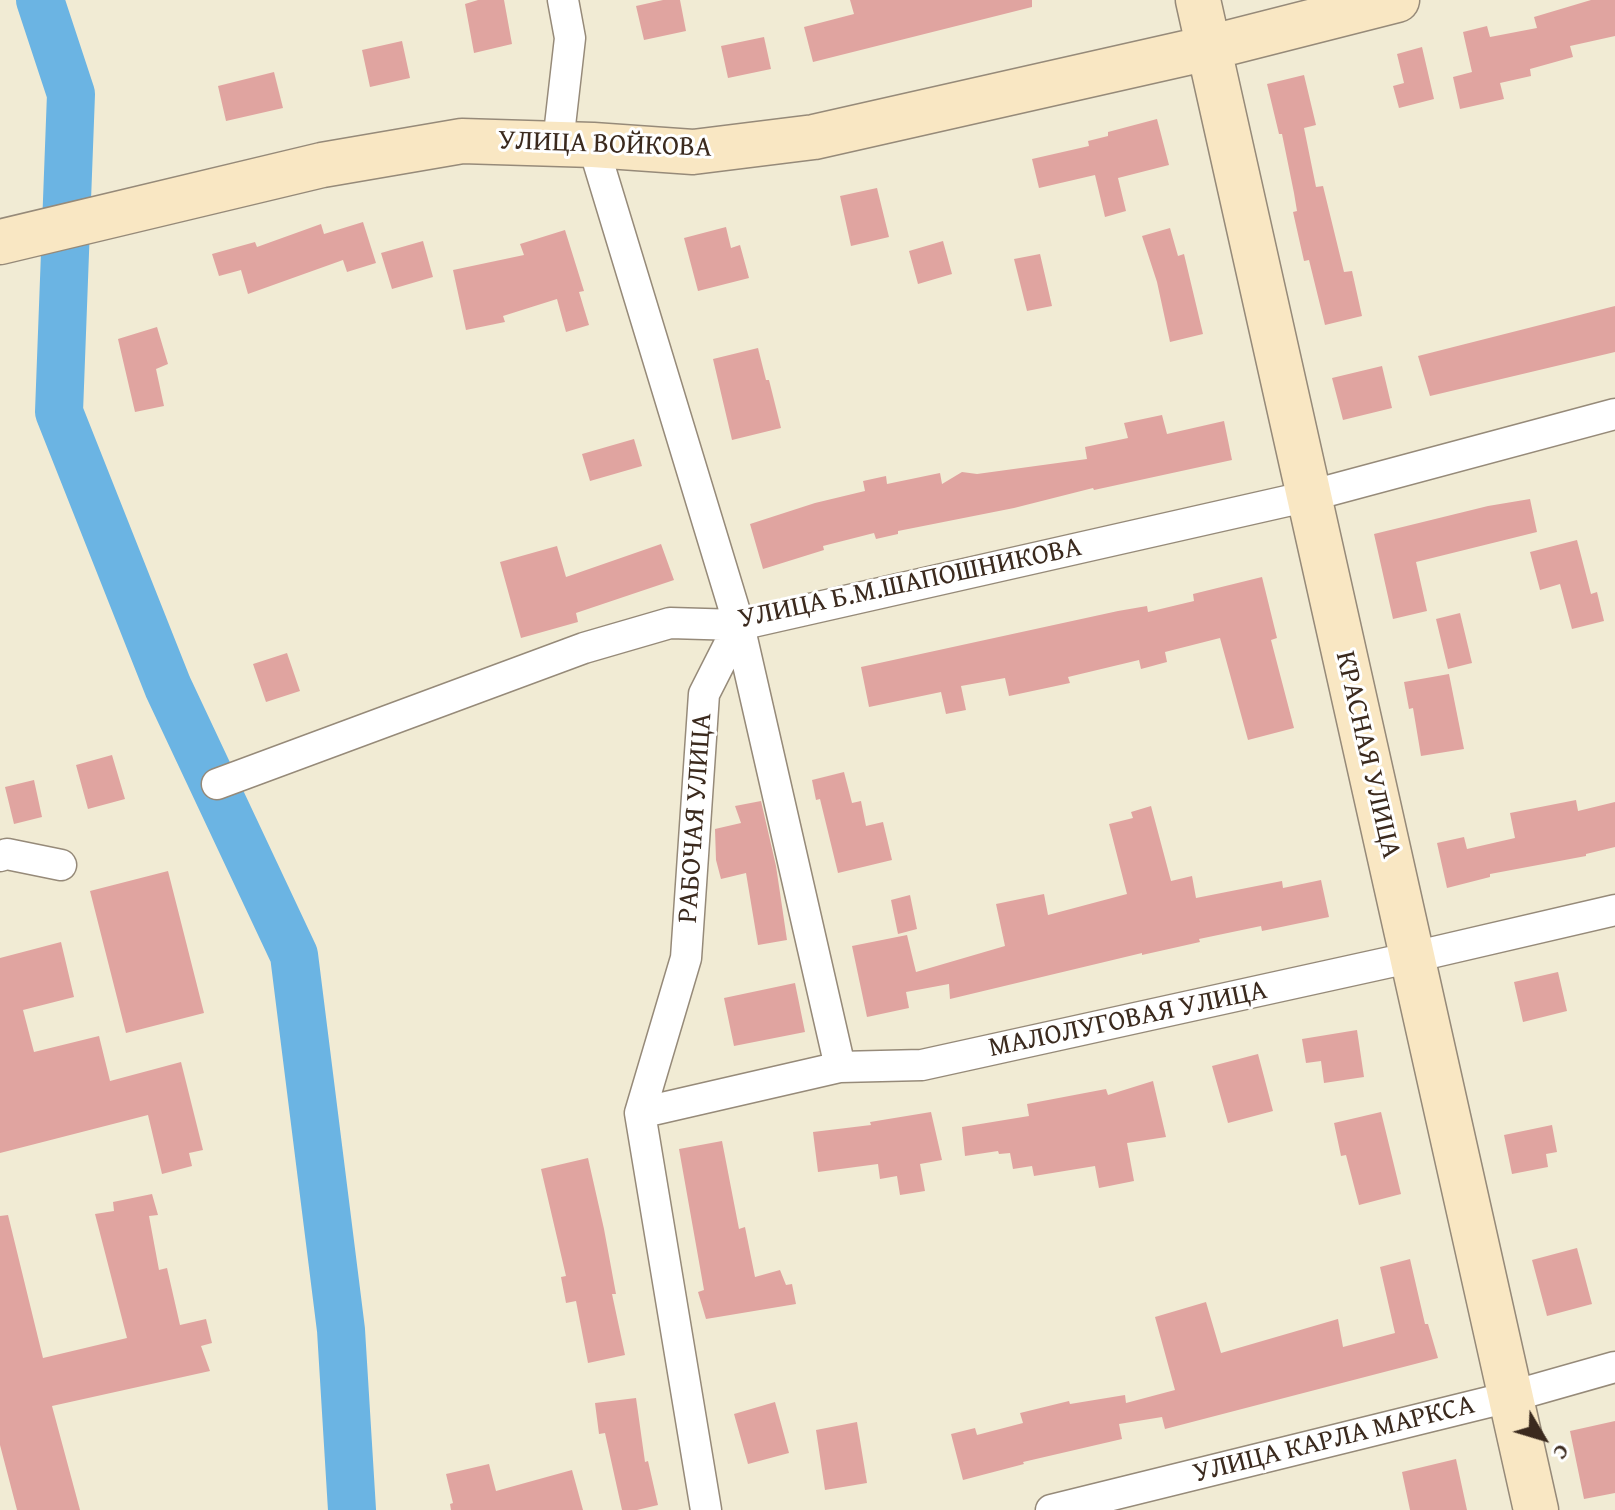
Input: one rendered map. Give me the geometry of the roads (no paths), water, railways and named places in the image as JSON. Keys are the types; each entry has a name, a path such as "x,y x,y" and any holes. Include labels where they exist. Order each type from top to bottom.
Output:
{"street":[{"path":"563,0 570,38 575,144 739,625 840,1067"},
{"name":"КРАСНАЯ УЛИЦА","path":"1198,0 1536,1510"},
{"name":"УЛИЦА ВОЙКОВА","path":"0,242 322,165 462,141 693,152 814,137 1208,48 1397,0"},
{"name":"УЛИЦА Б.М.ШАПОШНИКОВА","path":"217,784 584,648 670,623 739,625 1309,496 1615,414"},
{"name":"РАБОЧАЯ УЛИЦА","path":"706,1510 640,1113 686,958 704,694 739,625"},
{"path":"2,847 61,865"},
{"name":"МАЛОЛУГОВАЯ УЛИЦА","path":"640,1113 840,1067 922,1065 1615,910"},
{"name":"УЛИЦА КАРЛА МАРКСА","path":"1051,1510 1509,1397 1615,1367"}],"waterway":[{"path":"40,0 71,94 59,412 168,687 294,955 341,1330 352,1510"}]}
